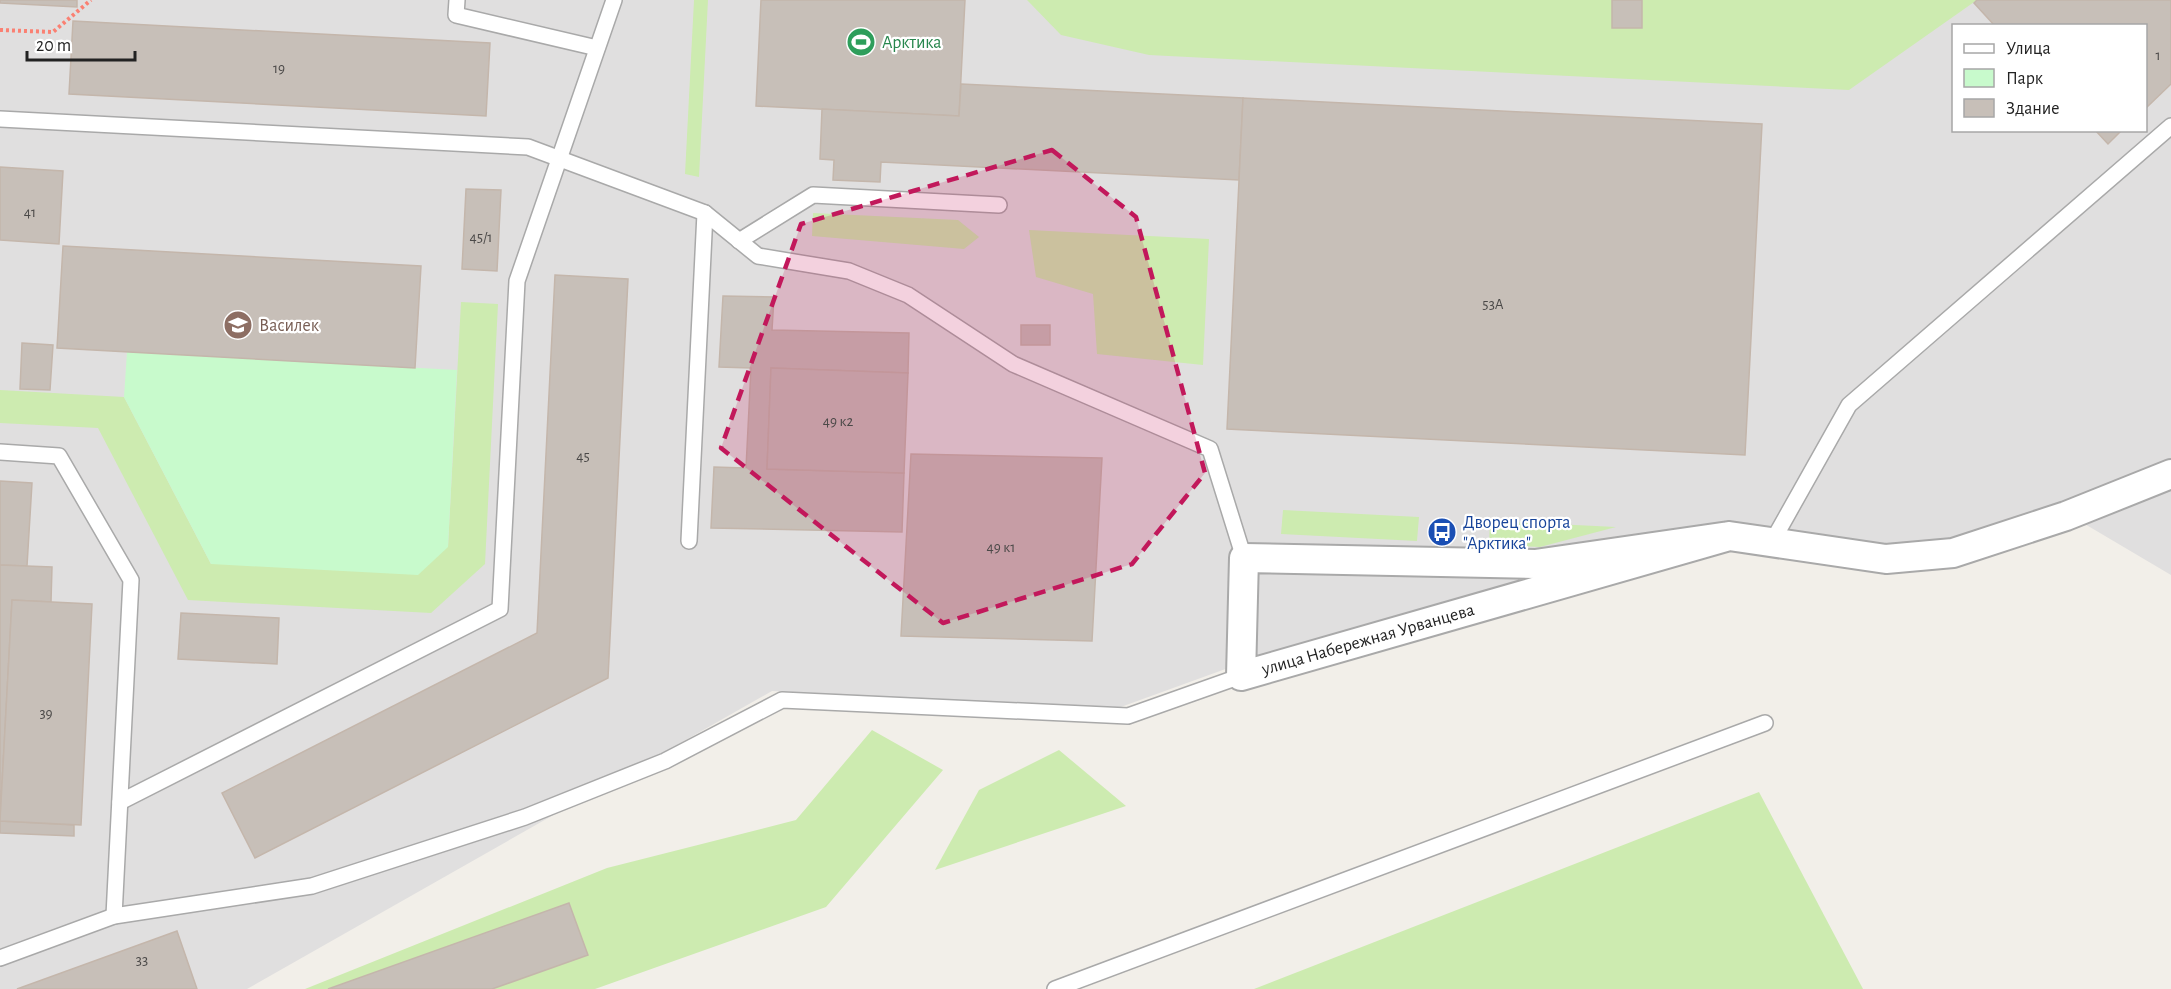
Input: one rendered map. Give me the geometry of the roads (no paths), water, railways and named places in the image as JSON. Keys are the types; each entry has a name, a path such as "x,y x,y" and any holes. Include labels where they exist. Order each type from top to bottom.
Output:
{"street":[{"name":"улица Набережная Урванцева","path":"1729,536 1241,676 1244,558 1535,564 1729,536 1886,559 1953,553 2066,516 2171,474"}],"lane":[{"path":"457,0 456,15 597,48"},
{"path":"120,802 501,609 517,281 614,0"},
{"path":"0,119 528,147 705,213 758,256 849,271 908,295 1013,364 1210,449 1244,558"},
{"path":"1772,542 1849,405 2171,126"},
{"path":"739,241 813,195 999,205"},
{"path":"689,541 705,213"},
{"path":"0,452 59,456 131,580 114,916"},
{"path":"0,958 114,916 312,886 525,817 654,766 782,699 1128,716 1241,676"},
{"path":"1055,989 1765,723"}],"place":[{"name":"Арктика","path":"861,42"},
{"name":"Василек","path":"238,325"},
{"name":"Дворец спорта \"Арктика\"","path":"1442,532"}]}
